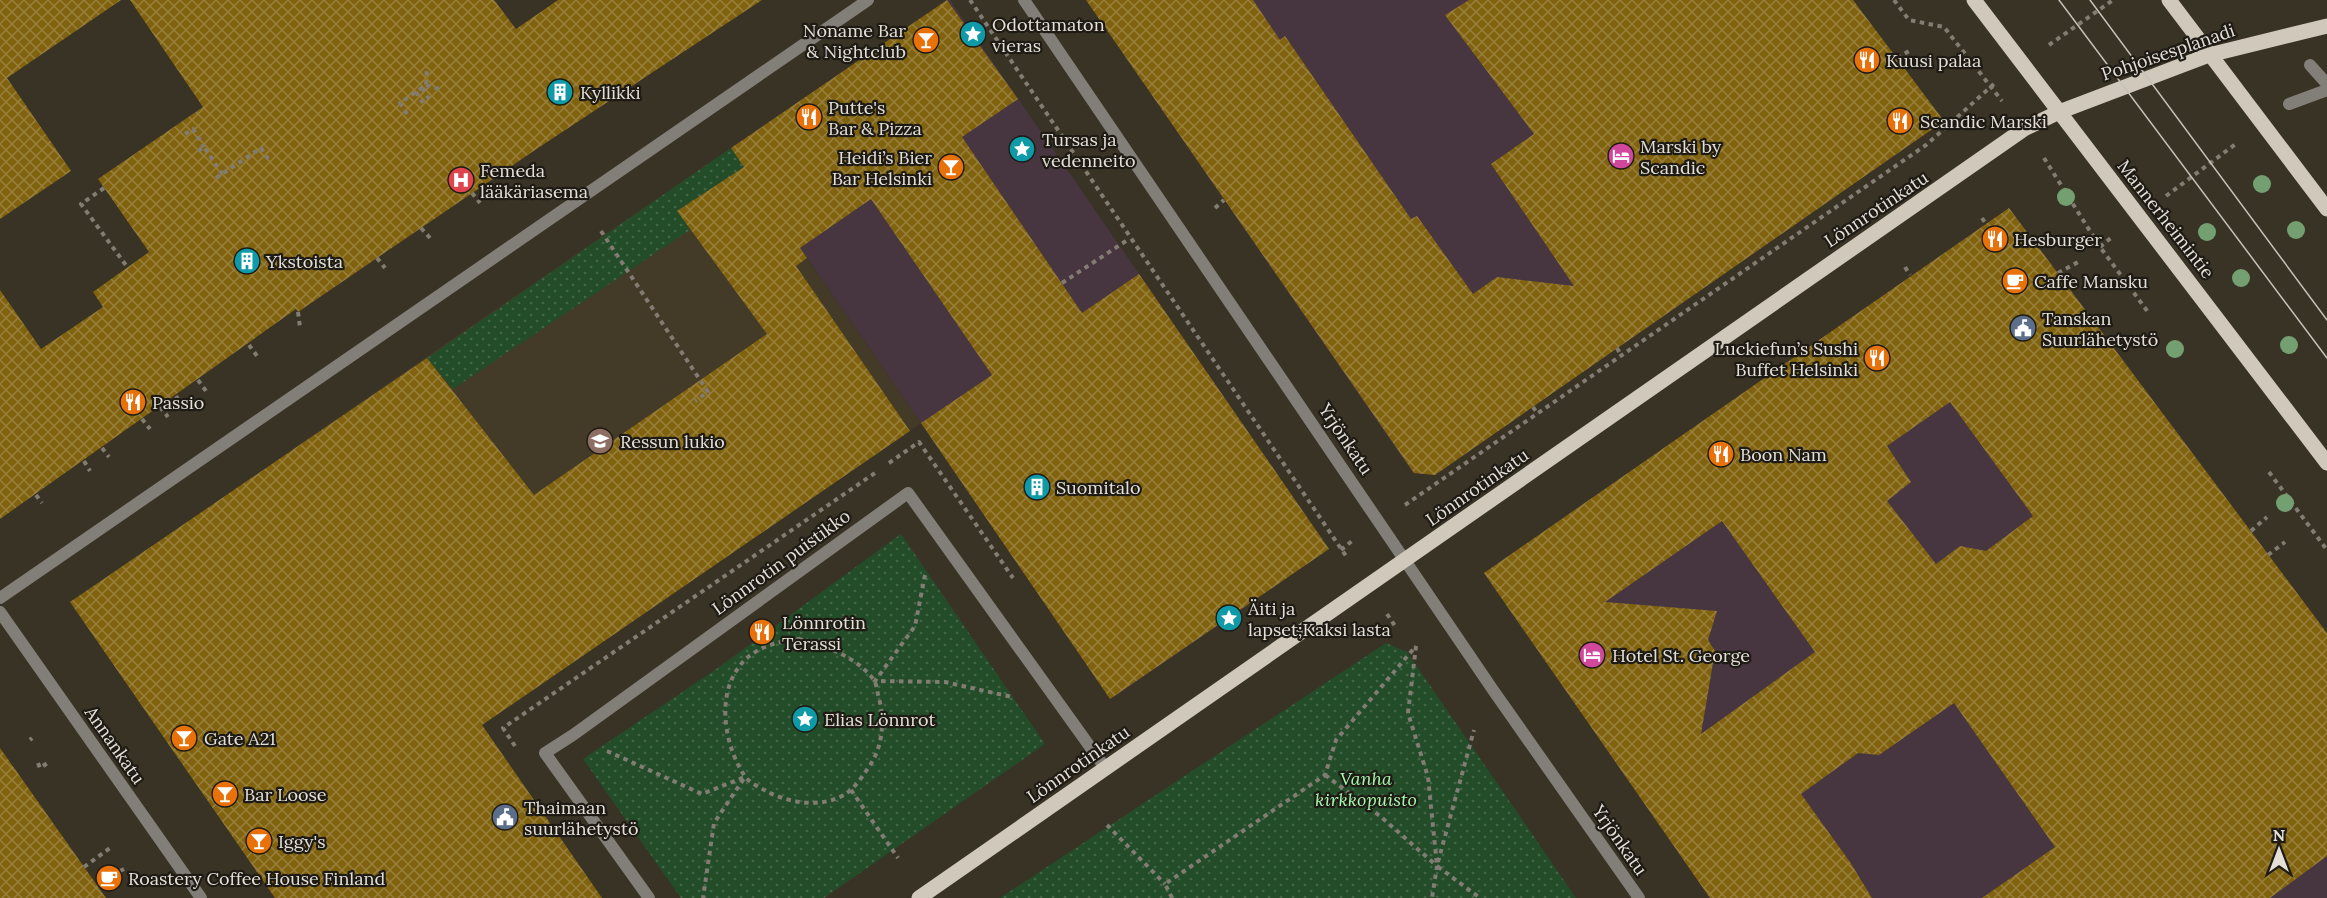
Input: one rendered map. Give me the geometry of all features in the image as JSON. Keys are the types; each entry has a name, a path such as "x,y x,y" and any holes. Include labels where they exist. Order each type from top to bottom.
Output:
{"main road":[{"name":"Mannerheimintie","path":"1974,0 2327,463"},
{"path":"2169,0 2327,209"},
{"name":"Pohjoisesplanadi","path":"2059,112 2209,55 2327,26"},
{"name":"Lönnrotinkatu","path":"920,898 2024,129 2059,112"}],"street":[{"path":"0,598 868,0"},
{"name":"Yrjönkatu","path":"1024,0 1493,690 1639,898"},
{"path":"2310,64 2327,84"},
{"path":"2289,104 2327,90"},
{"name":"Lönnrotin puistikko","path":"649,898 545,753 908,493 1106,769"},
{"name":"Annankatu","path":"0,612 201,898"}],"path":[{"path":"970,0 1129,238 1395,626"},
{"path":"1894,0 1909,20 1944,27 1993,85 2003,103"},
{"path":"1897,58 1909,51"},
{"path":"407,114 400,103 426,84 427,68"},
{"path":"426,84 442,90"},
{"path":"1341,550 1926,145 1993,85"},
{"path":"422,88 429,99"},
{"path":"416,92 423,103"},
{"path":"2100,247 2261,124"},
{"path":"185,134 193,129 222,174"},
{"path":"198,151 204,147"},
{"path":"216,178 261,148 268,159"},
{"path":"2051,168 2100,247 2148,312"},
{"path":"104,188 81,204 128,268"},
{"path":"472,193 480,203"},
{"path":"1215,208 1224,200"},
{"path":"1982,218 1986,224"},
{"path":"421,228 430,238"},
{"path":"601,231 708,393 695,401"},
{"path":"1062,284 1129,238"},
{"path":"377,258 385,268"},
{"path":"2058,273 2080,261"},
{"path":"1905,267 1910,275"},
{"path":"298,312 300,327"},
{"path":"249,345 257,356"},
{"path":"1617,348 1621,355"},
{"path":"198,380 206,391"},
{"path":"176,396 183,407"},
{"path":"160,407 168,417"},
{"path":"1533,407 1537,413"},
{"path":"142,419 150,429"},
{"path":"102,448 109,457"},
{"path":"84,461 90,471"},
{"path":"2269,472 2327,550"},
{"path":"36,495 42,503"},
{"path":"2250,531 2267,517"},
{"path":"875,681 915,626 934,530"},
{"path":"2268,555 2285,542"},
{"path":"799,639 824,645 852,660 875,681 883,717 881,742 869,767 851,790 826,800 801,804 781,799 745,777 726,735 726,708 739,666 756,653 777,641 799,639"},
{"path":"1165,884 1325,775 1336,740 1416,645 1408,713 1428,777 1437,866"},
{"path":"875,681 945,682 1062,708"},
{"path":"1432,898 1437,866 1474,730"},
{"path":"573,735 702,794 745,777"},
{"path":"38,763 40,768 50,762"},
{"path":"1325,775 1380,816 1437,866 1480,898"},
{"path":"703,898 714,823 745,777"},
{"path":"851,790 898,858"},
{"path":"1107,825 1165,884 1172,898"},
{"path":"84,867 110,848"}],"shaded area":[{"path":"950,0 1329,549 1111,699 731,148"},
{"path":"1086,0 1853,0 1944,121 1435,475 1413,473"},
{"name":"Ressun lukio","path":"731,148 921,423 482,725 292,449"},
{"path":"2009,208 2327,633 2327,898 1710,898 1484,573"}],"green space":[{"path":"731,148 744,167 677,211 690,230 453,389 427,358"},
{"path":"901,534 1045,744 824,898 681,898 583,759 715,670"},
{"name":"Vanha kirkkopuisto","path":"1386,643 1407,652 1576,898 1000,898"}],"building":[{"path":"0,0 121,0 7,78 71,171 0,219"},
{"path":"130,0 494,0 516,29 558,0 762,0 538,148 298,312 296,309 0,519 0,290 41,349 103,307 93,292 149,252 98,179 203,107"},
{"path":"947,0 1018,99 962,137 1082,313 1139,274 1329,549 1110,699 921,423 992,375 871,199 800,248 807,258 796,266 910,431 482,725 602,898 275,898 70,602 427,358 534,495 767,334 677,211 744,167 731,148"},
{"path":"1086,0 1253,0 1280,40 1285,36 1411,219 1417,216 1473,294 1497,277 1574,286 1491,164 1534,134 1445,15 1469,0 1853,0 1944,121 1435,475 1414,473"},
{"path":"2009,208 2327,633 2327,856 2270,898 1982,898 2055,847 1954,703 1879,755 1858,753 1801,794 1850,862 1872,898 1710,898 1484,573","holes":["1950,402 2033,516 1986,551 1960,546 1936,564 1887,501 1911,482 1887,446","1722,521 1815,652 1701,734 1715,651 1708,640 1717,611 1605,602"]},
{"path":"0,748 106,898 0,898"}],"tram line":[{"path":"2059,0 2327,358"},
{"path":"2090,0 2327,320"}],"place":[{"name":"Odottamaton vieras","path":"973,34"},
{"name":"Noname Bar & Nightclub","path":"926,40"},
{"name":"Kuusi palaa","path":"1867,60"},
{"name":"Kyllikki","path":"560,92"},
{"name":"Putte's Bar & Pizza","path":"809,117"},
{"name":"Scandic Marski","path":"1900,121"},
{"name":"Tursas ja vedenneito","path":"1022,149"},
{"name":"Marski by Scandic","path":"1621,156"},
{"name":"Heidi’s Bier Bar Helsinki","path":"951,167"},
{"name":"Femeda lääkäriasema","path":"461,180"},
{"name":"Hesburger","path":"1995,239"},
{"name":"Ykstoista","path":"247,261"},
{"name":"Caffe Mansku","path":"2015,281"},
{"name":"Tanskan Suurlähetystö","path":"2023,328"},
{"name":"Luckiefun’s Sushi Buffet Helsinki","path":"1877,358"},
{"name":"Passio","path":"133,402"},
{"name":"Ressun lukio","path":"600,441"},
{"name":"Boon Nam","path":"1721,454"},
{"name":"Suomitalo","path":"1037,487"},
{"name":"Äiti ja lapset;Kaksi lasta","path":"1229,618"},
{"name":"Lönnrotin Terassi","path":"762,632"},
{"name":"Hotel St. George","path":"1592,655"},
{"name":"Elias Lönnrot","path":"805,719"},
{"name":"Gate A21","path":"184,738"},
{"name":"Bar Loose","path":"225,794"},
{"name":"Thaimaan suurlähetystö","path":"505,817"},
{"name":"Iggy's","path":"259,841"},
{"name":"Roastery Coffee House Finland","path":"109,878"}]}
